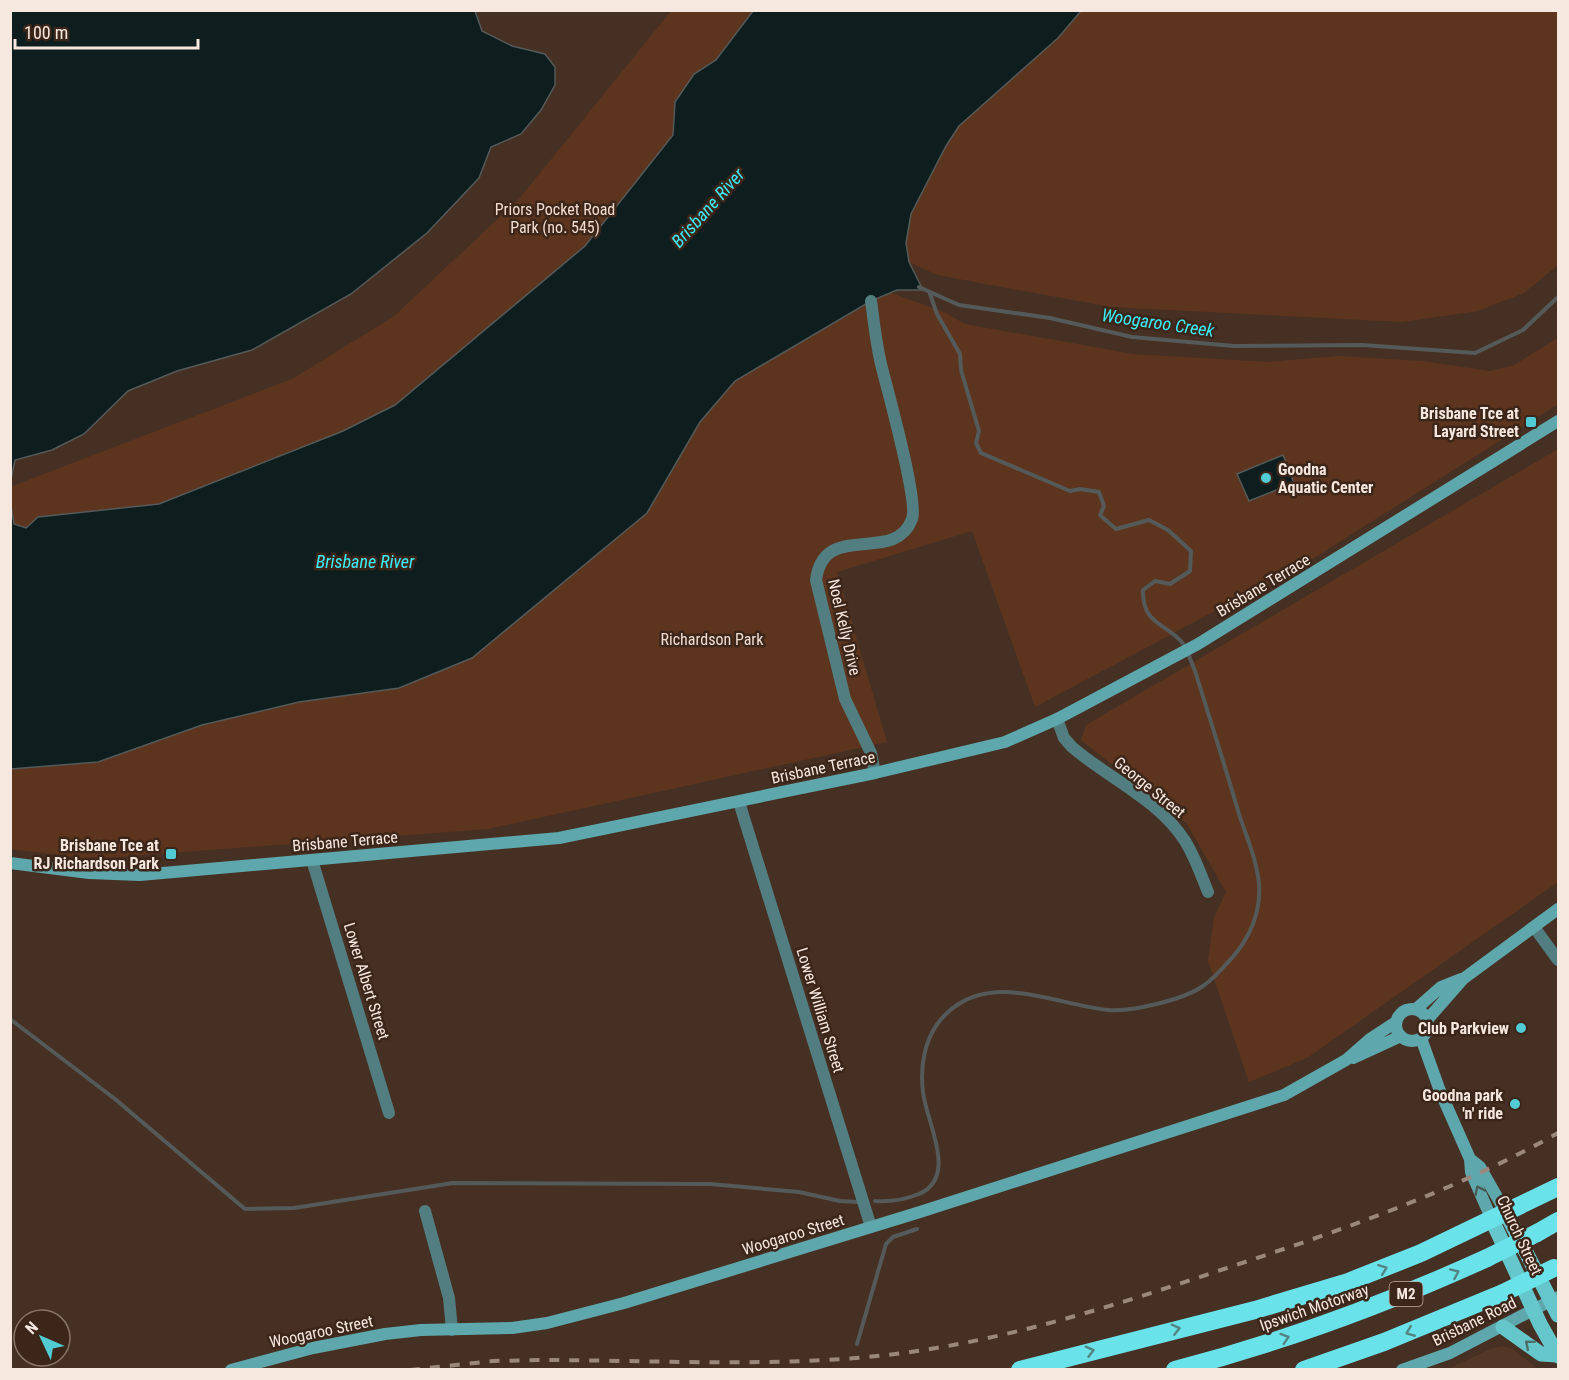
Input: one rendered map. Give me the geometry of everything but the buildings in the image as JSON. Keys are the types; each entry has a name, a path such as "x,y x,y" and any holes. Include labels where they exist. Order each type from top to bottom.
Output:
{"highway":[{"path":"1020,1370 1308,1295 1383,1269 1558,1187"},
{"name":"Ipswich Motorway","path":"1175,1370 1248,1350 1368,1309 1487,1258 1558,1221"},
{"name":"M2","path":"1304,1370 1384,1342 1503,1293 1556,1267"}],"main road":[{"name":"Brisbane Terrace","path":"10,863 89,873 140,875 559,838 875,773 1005,742 1057,719 1198,644 1558,421"},
{"path":"1463,979 1441,987 1416,1009 1406,1010 1396,1022 1401,1036 1411,1041 1421,1038 1427,1030 1427,1020 1463,979 1558,909"},
{"path":"1416,1009 1427,1020"},
{"name":"Woogaroo Street","path":"231,1370 353,1339 421,1330 513,1328 587,1314 920,1212 1276,1098 1311,1083 1396,1022"},
{"name":"Woogaroo Street","path":"1346,1060 1401,1036"},
{"name":"Church Street","path":"1421,1038 1440,1092 1470,1159 1480,1167 1535,1309 1558,1356"},
{"name":"Church Street","path":"1499,1216 1555,1299 1558,1315"},
{"name":"Brisbane Road","path":"1402,1370 1450,1353 1555,1299"},
{"path":"1503,1327 1541,1353 1558,1356"}],"street":[{"name":"Noel Kelly Drive","path":"871,301 881,362 897,427 914,517 907,531 896,539 840,547 828,552 818,564 816,580 845,699 871,753 875,773"},
{"name":"George Street","path":"1057,719 1064,738 1072,747 1132,791 1175,827 1193,855 1208,892"},
{"name":"Lower William Street","path":"739,802 871,1227"},
{"name":"Lower Albert Street","path":"312,860 388,1113"},
{"path":"1534,927 1558,960"},
{"path":"425,1211 449,1298 452,1330"}],"shaded area":[{"path":"1503,1346 1513,1349 1538,1369 1448,1369 1492,1348"}],"green space":[{"name":"Priors Pocket Road Park (no. 545)","path":"671,11 753,11 716,60 694,74 675,102 673,135 585,246 395,405 343,431 159,504 38,517 26,528 14,524 10,487 292,379 393,317 519,199"},
{"path":"1081,11 1558,11 1558,265 1524,293 1478,311 1402,322 1111,307 937,275 909,262 906,243 911,214 946,146 959,126 1058,38"},
{"name":"Richardson Park","path":"889,292 946,313 965,324 1133,354 1268,362 1339,356 1422,361 1490,371 1514,365 1558,338 1558,404 1314,558 1035,707 972,531 837,572 887,742 488,829 92,859 11,849 11,769 98,762 198,726 299,702 647,513 700,422 734,381"},
{"path":"1558,449 1558,882 1307,1058 1249,1082 1208,961 1214,917 1226,892 1187,824 1081,740 1086,725"}],"water":[{"path":"11,10 475,11 482,31 512,46 545,54 555,67 555,85 541,110 521,134 491,147 479,178 427,233 351,294 252,350 177,371 128,391 84,434 52,450 15,460 11,479"},
{"name":"Brisbane River","path":"753,11 1081,11 1058,38 959,126 946,146 911,214 906,243 909,262 923,290 897,290 871,301 735,381 700,422 647,513 472,658 399,688 299,702 202,725 98,762 11,769 10,499 14,524 26,528 38,517 159,504 343,431 395,405 585,246 673,135 675,102 694,74 716,60"},
{"name":"Goodna Aquatic Center","path":"1283,455 1294,483 1249,501 1237,474"}],"waterway":[{"name":"Woogaroo Creek","path":"919,287 959,305 1050,318 1132,337 1234,346 1362,345 1475,353 1523,330 1558,297"},
{"path":"875,1201 897,1200 919,1194 931,1186 937,1175 939,1162 923,1092 923,1065 926,1047 933,1030 956,1006 975,996 996,992 1041,996 1108,1010 1143,1007 1183,996 1207,983 1238,950 1253,924 1259,894 1254,857 1195,671 1181,641 1150,616 1144,601 1143,590 1155,581 1170,584 1190,571 1191,551 1168,530 1149,520 1116,529 1100,515 1104,506 1099,492 1080,489 1070,491 981,453 976,443 979,431 961,370 960,354 937,314 930,294"},
{"path":"10,1019 115,1099 245,1209 294,1208 453,1183 710,1184 799,1192 840,1201 859,1202"},
{"path":"857,1344 886,1244 893,1237 917,1229"}],"railway":[{"path":"410,1370 493,1361 807,1361 895,1354 979,1340 1062,1320 1143,1296 1353,1225 1478,1174 1558,1133"}],"place":[{"name":"Brisbane Tce at Layard Street","path":"1531,422"},
{"name":"Goodna Aquatic Center","path":"1266,478"},
{"name":"Brisbane Tce at RJ Richardson Park","path":"171,854"},
{"name":"Club Parkview","path":"1521,1028"},
{"name":"Goodna park 'n' ride","path":"1515,1104"}]}
